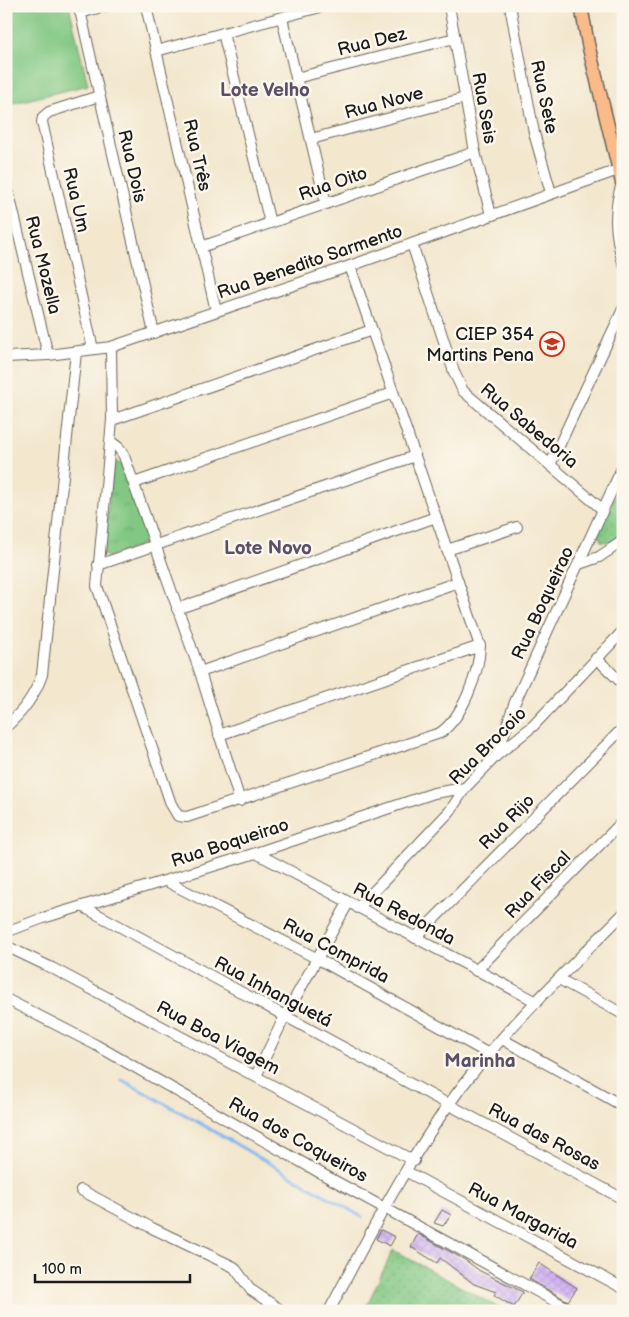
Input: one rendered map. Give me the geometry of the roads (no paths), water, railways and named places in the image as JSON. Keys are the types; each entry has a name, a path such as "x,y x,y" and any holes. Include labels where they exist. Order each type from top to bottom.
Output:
{"main road":[{"path":"581,6 622,185"}],"street":[{"path":"80,10 105,6"},
{"name":"Rua Três","path":"146,6 216,311"},
{"path":"156,51 324,6"},
{"name":"Rua Seis","path":"449,6 475,152 491,215"},
{"name":"Rua Sete","path":"510,6 534,133 551,193"},
{"name":"Rua Dois","path":"80,10 154,333"},
{"path":"282,18 326,204"},
{"path":"223,33 270,223"},
{"name":"Rua Dez","path":"296,78 455,38"},
{"name":"Rua Um","path":"93,349 42,122 43,117 48,112 99,96"},
{"name":"Rua Nove","path":"310,139 465,98"},
{"name":"Rua Oito","path":"201,247 475,152"},
{"name":"Rua Benedito Sarmento","path":"6,357 48,355 110,347 350,266 618,170"},
{"name":"Rua Mozella","path":"6,182 48,355"},
{"path":"622,185 616,203 615,217 623,262"},
{"name":"Rua Sabedoria","path":"412,244 457,382 470,399 602,509"},
{"path":"110,347 111,442 96,578 100,596 175,812 178,816 187,817 240,802 440,733 447,728 455,717 477,673 480,646 350,266"},
{"path":"550,465 623,309"},
{"path":"112,420 372,330"},
{"path":"6,727 22,712 35,694 42,675 76,352"},
{"path":"134,483 393,393"},
{"path":"111,442 121,450 134,483 200,672 240,802"},
{"path":"98,565 415,456"},
{"name":"Rua Boqueirao","path":"497,755 515,702 623,466"},
{"path":"177,608 436,517"},
{"path":"446,550 517,527"},
{"path":"579,564 599,556 623,541"},
{"path":"200,672 458,582"},
{"name":"Rua Brocoio","path":"358,908 450,811 465,788 497,755 533,726 623,630"},
{"path":"219,735 480,646"},
{"path":"596,658 623,684"},
{"name":"Rua Rijo","path":"415,938 623,728"},
{"name":"Rua Boqueirao","path":"6,932 82,906 256,853 434,793 465,788"},
{"name":"Rua Fiscal","path":"476,971 623,821"},
{"name":"Rua Redonda","path":"256,853 537,1002"},
{"name":"Rua Comprida","path":"166,881 318,958 489,1054"},
{"path":"256,1076 284,1018 348,903"},
{"name":"Rua Inhanguetá","path":"82,906 284,1018 449,1105"},
{"path":"329,1311 384,1206 449,1105 502,1039 623,914"},
{"name":"Rua Boa Viagem","path":"6,946 52,968 414,1161"},
{"path":"559,979 623,1014"},
{"name":"Rua dos Coqueiros","path":"6,999 96,1045 324,1175 384,1206 573,1311"},
{"path":"502,1039 623,1106"},
{"name":"Rua das Rosas","path":"449,1105 623,1199"},
{"name":"Rua Margarida","path":"407,1172 623,1288"},
{"path":"81,1190 152,1228 234,1267 251,1290 282,1311"}],"waterway":[{"path":"122,1080 362,1217"}],"place":[{"name":"CIEP 354 Martins Pena","path":"552,344"}],"district":[{"name":"Lote Velho","path":"265,90"},
{"name":"Lote Novo","path":"268,548"},
{"name":"Marinha","path":"480,1061"}]}
